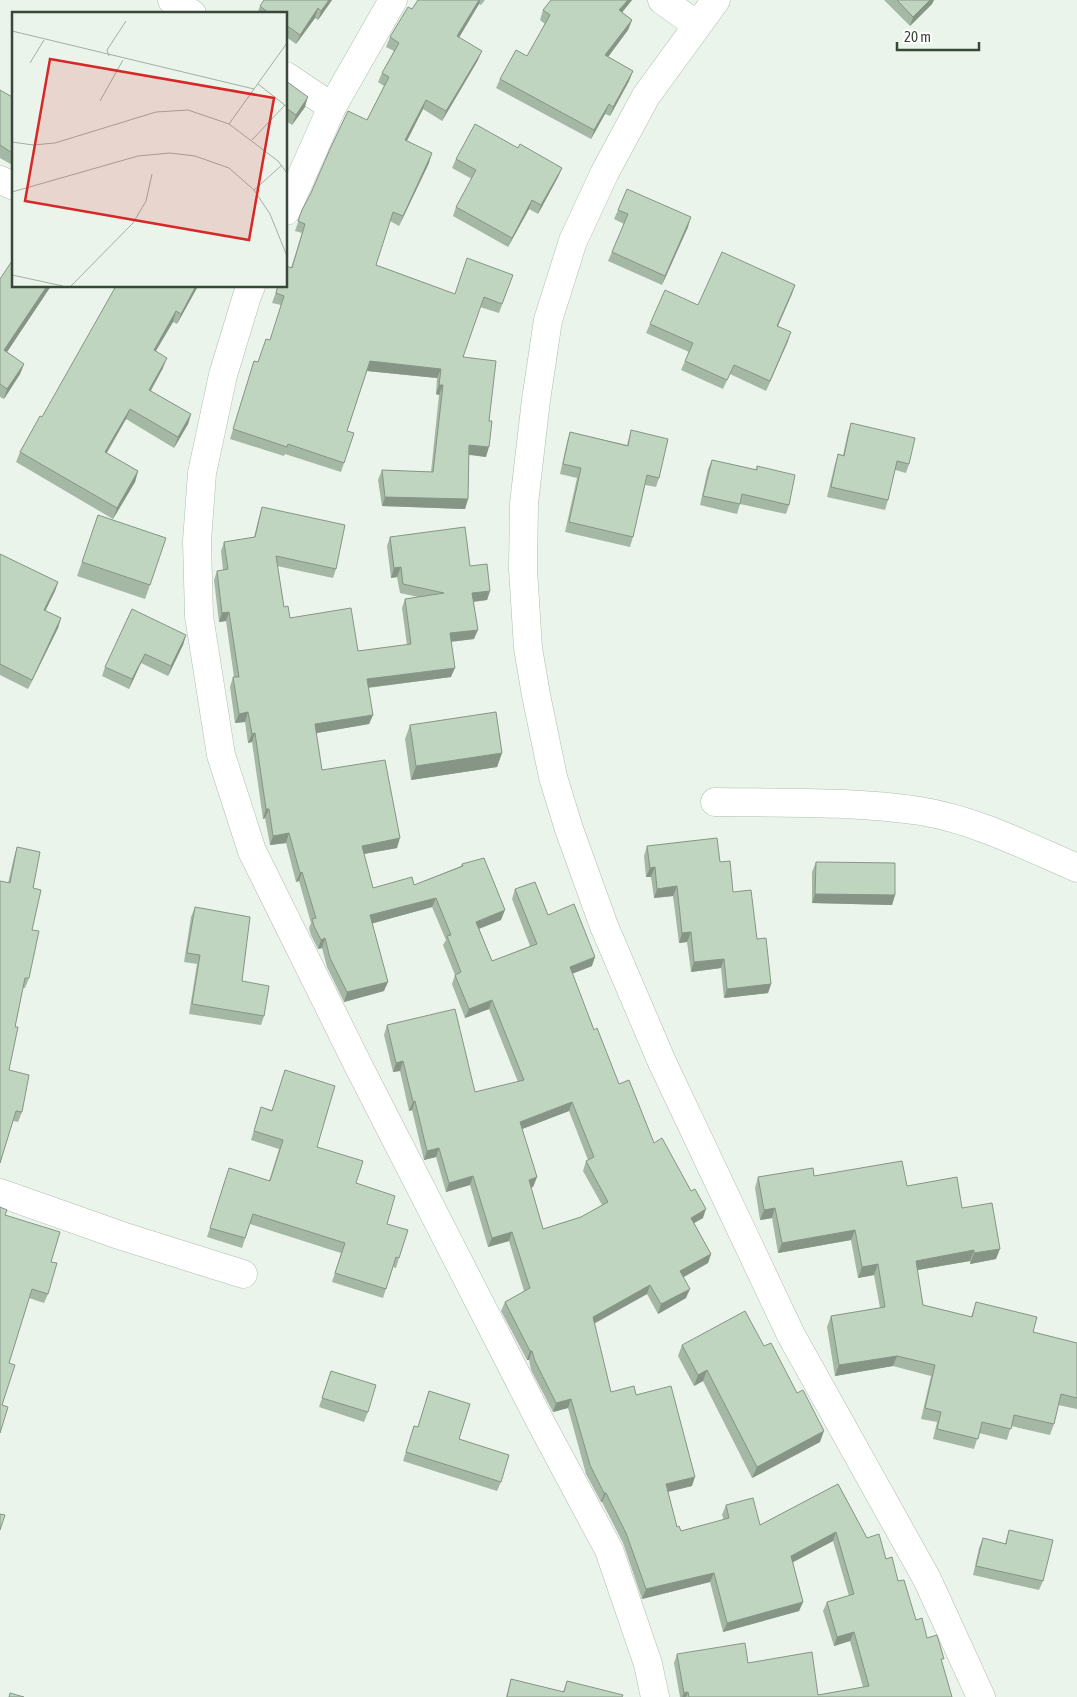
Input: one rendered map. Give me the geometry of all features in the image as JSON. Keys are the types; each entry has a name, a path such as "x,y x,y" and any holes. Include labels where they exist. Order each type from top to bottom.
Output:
{"street":[{"path":"172,0 189,12"},
{"path":"288,206 332,107 393,0"},
{"path":"662,0 697,26"},
{"path":"716,0 646,96 604,172 572,241 548,320 524,503 522,569 528,648 553,777 569,829 604,926 662,1062 791,1335 927,1578 981,1697"},
{"path":"288,77 332,107"},
{"path":"0,180 12,185"},
{"path":"242,290 202,472 197,541 199,616 221,755 252,850 371,1091 541,1423 609,1550 648,1664 655,1697"},
{"path":"715,802 868,806 921,811 986,828 1077,868"},
{"path":"0,1193 122,1236 243,1274"}],"building":[{"path":"264,0 329,0 321,11 318,8 300,35 288,26 288,12 268,12 260,6"},
{"path":"418,0 479,0 457,36 482,51 446,111 426,100 405,140 432,153 403,216 393,212 376,265 455,294 467,258 513,275 502,304 484,297 463,357 496,361 489,421 492,421 489,447 469,445 468,499 385,497 382,470 433,472 443,385 439,385 441,369 370,361 347,431 354,433 344,463 288,444 287,447 233,429 254,361 258,362 266,339 270,340 284,296 276,293 277,288 288,288 288,267 292,268 305,224 298,221 302,210 348,111 367,120 389,77 382,73 399,43 390,37 408,7 412,9"},
{"path":"551,0 628,0 619,10 632,20 605,55 633,71 613,107 609,104 594,130 500,79 516,50 527,56 550,15 543,10"},
{"path":"897,0 930,0 913,17"},
{"path":"288,82 308,97 296,115 288,109"},
{"path":"0,90 12,97 12,153 0,145"},
{"path":"475,124 518,148 520,144 562,168 541,205 532,200 512,238 456,207 476,170 456,159"},
{"path":"627,189 691,217 665,276 612,252 628,214 618,210"},
{"path":"722,252 795,285 777,326 791,332 770,381 734,365 727,380 685,361 693,343 650,324 665,290 698,305"},
{"path":"12,261 12,288 46,288 4,350 24,364 7,389 0,384 0,279"},
{"path":"115,288 195,288 181,314 176,311 154,350 167,358 149,390 191,414 178,437 130,409 105,452 138,471 117,508 20,452 40,416 42,417"},
{"path":"851,423 915,438 909,464 897,461 888,500 831,487 838,454 844,456"},
{"path":"631,430 668,439 659,478 647,475 633,537 569,522 581,468 563,464 570,432 628,446"},
{"path":"712,460 757,470 757,466 795,475 789,505 742,494 740,504 703,496"},
{"path":"262,507 345,525 336,569 276,556 284,607 288,606 290,618 351,608 358,651 411,644 405,599 444,593 403,584 401,567 394,568 390,537 465,527 470,566 487,564 490,591 472,593 478,630 450,633 455,668 367,679 373,715 315,724 322,770 385,760 400,838 362,846 373,888 412,877 414,885 463,866 462,864 484,858 505,910 476,922 492,961 537,944 515,889 535,882 548,915 574,904 595,957 570,967 594,1030 597,1028 619,1084 629,1080 654,1143 662,1138 691,1191 695,1189 706,1209 691,1218 711,1254 680,1271 690,1289 661,1304 650,1285 593,1317 611,1392 634,1386 636,1395 671,1386 695,1477 666,1484 677,1527 679,1526 681,1531 729,1518 726,1505 753,1498 760,1525 838,1484 867,1538 879,1534 886,1559 892,1557 898,1581 904,1580 916,1620 922,1618 927,1638 937,1635 944,1659 941,1659 952,1697 689,1697 688,1692 684,1693 677,1654 745,1643 748,1663 812,1652 818,1695 869,1686 854,1632 837,1637 827,1602 854,1594 836,1532 791,1556 803,1602 727,1623 714,1573 646,1589 626,1533 590,1465 571,1399 556,1403 532,1351 530,1351 505,1302 530,1288 512,1232 492,1238 473,1176 449,1183 439,1148 427,1151 403,1061 396,1063 387,1025 455,1009 475,1092 524,1080 492,1000 469,1009 455,975 461,972 447,936 451,935 436,898 370,915 388,982 347,992 330,958 325,938 321,940 314,926 312,919 316,918 302,872 300,873 289,833 273,836 269,809 266,809 255,733 252,734 248,712 239,714 233,677 239,677 229,612 222,613 217,571 228,569 224,542 255,537","holes":["572,1102 594,1157 586,1161 608,1202 581,1217 543,1229 529,1180 537,1177 520,1122"]},
{"path":"98,515 166,538 150,585 82,562"},
{"path":"0,554 58,582 44,610 61,618 32,680 0,664"},
{"path":"132,609 186,635 171,666 145,654 132,679 105,667"},
{"path":"496,712 502,753 416,766 410,725"},
{"path":"717,838 720,862 730,861 733,892 751,890 757,939 766,938 771,984 727,989 724,959 694,962 691,932 682,933 677,886 657,889 655,867 650,868 647,846"},
{"path":"17,847 40,852 33,888 41,890 32,930 39,931 29,978 25,978 9,1070 29,1075 22,1112 16,1111 0,1163 0,881 10,883"},
{"path":"816,862 895,863 895,895 815,894"},
{"path":"195,907 250,917 242,981 269,986 264,1016 192,1004 200,955 187,953"},
{"path":"285,1070 335,1086 317,1147 363,1161 356,1183 395,1196 387,1224 408,1230 399,1258 396,1257 386,1289 335,1273 345,1243 253,1214 245,1238 210,1228 229,1168 270,1181 283,1140 254,1131 261,1107 272,1111"},
{"path":"902,1161 907,1186 957,1177 962,1208 992,1203 1000,1249 974,1253 974,1250 916,1261 923,1305 972,1317 976,1302 1037,1317 1033,1332 1077,1343 1077,1398 1061,1394 1054,1424 1014,1415 1011,1429 982,1422 978,1439 937,1429 941,1412 925,1408 935,1365 897,1356 839,1365 831,1316 885,1307 878,1264 862,1267 855,1230 782,1243 775,1208 764,1210 758,1177 813,1168 814,1176"},
{"path":"0,1207 7,1210 5,1215 60,1232 51,1262 57,1263 48,1294 32,1289 9,1363 15,1365 2,1405 8,1407 0,1433"},
{"path":"745,1311 764,1346 771,1343 797,1393 803,1390 824,1431 757,1467 707,1370 698,1375 682,1345"},
{"path":"331,1371 376,1385 368,1412 322,1398"},
{"path":"429,1391 470,1404 459,1439 509,1455 501,1482 406,1452 414,1426 418,1427"},
{"path":"0,1514 5,1515 0,1530"},
{"path":"1009,1530 1053,1540 1043,1581 976,1566 983,1538 1006,1544"},
{"path":"511,1679 564,1692 567,1681 623,1695 622,1697 507,1697"},
{"path":"10,1693 24,1697 9,1697"}]}
